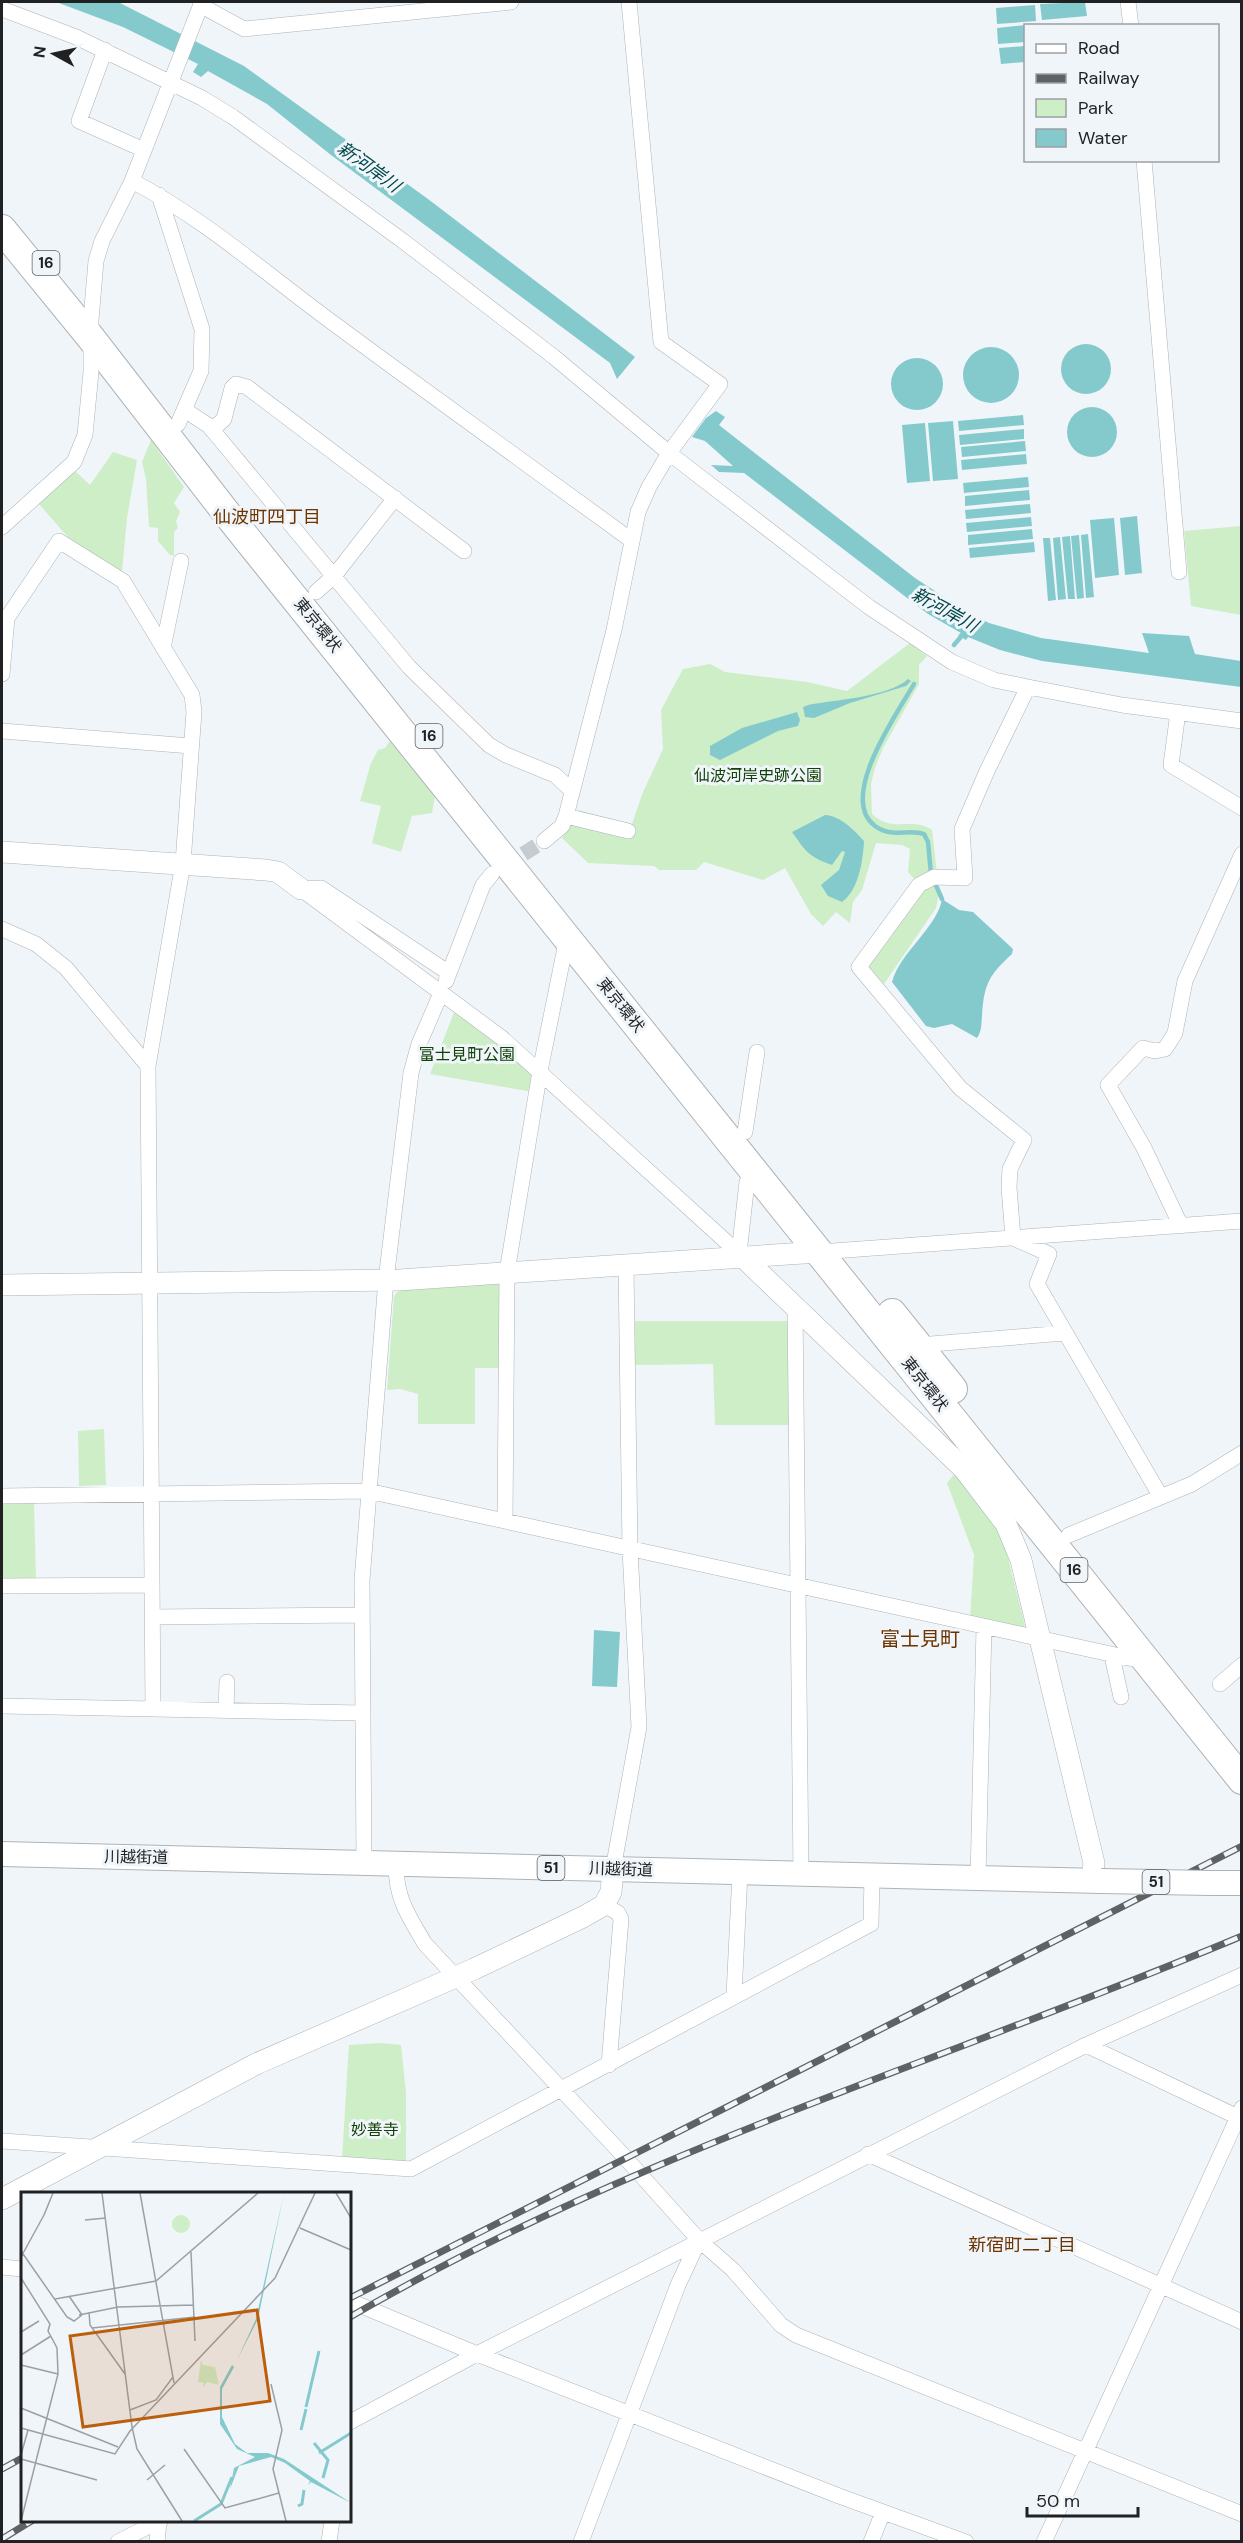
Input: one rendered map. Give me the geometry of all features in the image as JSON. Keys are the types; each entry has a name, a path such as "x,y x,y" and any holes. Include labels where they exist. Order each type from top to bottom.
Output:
{"highway":[{"name":"東京環状","path":"2,206 231,519 753,1170 919,1345 1242,1748"},
{"name":"東京環状","path":"2,229 91,329 181,417 325,584 745,1132 829,1251 1242,1780"}],"main road":[{"name":"川越街道","path":"2,1854 1242,1883"}],"street":[{"path":"5,517 74,462 85,435 91,372 91,329 96,261 102,241 132,181 200,6 244,28 511,2"},
{"path":"544,841 562,826 566,816 614,630 638,512 649,487 669,453 720,384 661,342 630,2"},
{"path":"1128,2 1131,24"},
{"path":"2,9 51,26 105,50 171,81 232,117 404,241 554,357 669,453 869,607 929,649 982,675 1028,687 1242,721"},
{"path":"105,50 79,121 144,150"},
{"path":"1144,162 1179,572"},
{"path":"132,181 159,195 224,238 333,323 631,540"},
{"path":"159,195 202,329 201,370 181,417 213,430 325,584 489,745 555,775 571,790"},
{"path":"213,430 224,420 232,388 241,384 464,551"},
{"path":"325,584 395,498"},
{"path":"2,674 7,618 59,541 123,581 192,695 194,712 183,863 148,1066 153,1709"},
{"path":"163,648 182,561"},
{"path":"974,891 964,878 962,829 1028,687"},
{"path":"1178,712 1171,765 1242,808"},
{"path":"2,731 191,746"},
{"path":"566,816 628,831"},
{"path":"2,852 183,863 278,872 474,1016 540,1071 795,1305 964,1469 1006,1524 1021,1560 1094,1863 1096,1881"},
{"path":"1181,1226 1144,1148 1108,1085 1143,1048 1155,1051 1165,1048 1175,1033 1185,981 1242,854"},
{"path":"301,889 321,888 448,977 483,885 492,874"},
{"path":"964,878 934,877 919,885 859,967 960,1088 1024,1140 1010,1169 1013,1238"},
{"path":"2,929 36,944 66,968 148,1066"},
{"path":"505,1520 507,1272 540,1071 567,938"},
{"path":"364,1863 362,1616 368,1491 386,1280 411,1073 419,1044 438,1000"},
{"path":"745,1132 756,1052"},
{"path":"741,1255 747,1182 753,1170"},
{"path":"2,1285 386,1280 1242,1221"},
{"path":"1013,1238 1049,1254 1037,1284 1161,1497"},
{"path":"2,2199 256,2064 566,1926 604,1905 610,1892 639,1726 630,1549 626,1265"},
{"path":"795,1305 801,1874"},
{"path":"919,1345 1065,1333"},
{"path":"1069,1535 1192,1484 1242,1453"},
{"path":"2,1496 368,1491 1149,1663"},
{"path":"2,1586 152,1585"},
{"path":"152,1617 362,1616"},
{"path":"978,1878 984,1627"},
{"path":"1112,1656 1121,1697"},
{"path":"1220,1684 1242,1665"},
{"path":"226,1710 227,1682"},
{"path":"2,1706 362,1713"},
{"path":"396,1864 396,1888 407,1914 425,1944 561,2088 699,2240 733,2270 781,2325 796,2335 1242,2514"},
{"path":"734,1995 740,1873"},
{"path":"2,2141 406,2170 609,2065 734,1995 871,1924 872,1876"},
{"path":"604,1905 618,1913 621,1919 609,2065"},
{"path":"351,2421 477,2354 570,2309 868,2154 1086,2045 1242,1975"},
{"path":"1044,2541 1240,2115 1086,2045"},
{"path":"868,2154 1242,2322"},
{"path":"581,2541 678,2285 699,2240"},
{"path":"2,2268 21,2269"},
{"path":"351,2301 628,2413 883,2512 966,2541"},
{"path":"871,2541 883,2512"},
{"path":"118,2541 158,2522"},
{"path":"156,2541 160,2522"},
{"path":"329,2541 332,2522"}],"green space":[{"path":"151,440 184,487 174,503 180,512 176,521 178,528 174,532 174,556 169,554 158,541 158,528 149,527 146,479 142,462"},
{"path":"113,452 137,460 127,518 122,572 74,544 38,503 73,469 90,485"},
{"path":"1241,526 1241,615 1191,606 1184,531"},
{"name":"仙波河岸史跡公園","path":"910,643 927,656 919,665 919,684 883,748 875,768 871,784 872,814 888,823 917,824 932,830 937,873 925,873 916,881 908,872 910,849 902,845 876,843 862,890 853,902 850,923 836,912 823,926 811,914 785,868 763,880 704,862 696,870 659,870 654,866 588,863 562,838 569,826 574,809 632,824 643,792 663,749 661,710 683,669 710,664 725,672 807,682 847,691"},
{"path":"390,741 435,796 432,813 412,816 401,852 372,843 381,806 360,801 371,763 378,750 385,748"},
{"path":"933,885 939,894 936,908 884,984 869,966 920,892"},
{"name":"富士見町公園","path":"455,1010 535,1075 533,1092 430,1074"},
{"path":"501,1281 502,1368 475,1368 475,1424 418,1424 418,1394 400,1389 387,1390 394,1296 401,1288"},
{"path":"635,1321 789,1321 790,1425 715,1425 713,1364 634,1365"},
{"path":"104,1429 106,1485 79,1486 78,1431"},
{"path":"956,1472 1001,1529 1025,1626 1020,1630 970,1619 974,1555 947,1483"},
{"path":"34,1500 36,1581 2,1582 2,1501"},
{"name":"妙善寺","path":"382,2043 401,2045 406,2093 406,2164 342,2159 349,2045"}],"water":[{"name":"新河岸川","path":"56,2 118,2 244,66 428,199 635,357 617,379 610,363 331,155 267,104 208,71 201,77 193,72 198,64 123,27"},
{"path":"1085,2 1087,16 1042,20 1040,4"},
{"path":"1035,5 1036,21 997,24 996,8"},
{"path":"1024,25 1024,42 998,44 997,28"},
{"path":"1024,46 1024,62 1001,64 999,48"},
{"path":"1081,344 1091,344 1104,351 1111,364 1111,374 1104,387 1091,394 1081,394 1072,390 1065,383 1061,374 1061,364 1065,355 1072,348"},
{"path":"991,347 1002,349 1011,355 1017,364 1019,375 1017,386 1011,395 1002,401 991,403 980,401 971,395 965,386 963,375 965,364 971,355 980,349"},
{"path":"917,358 931,362 939,370 943,384 939,398 931,406 917,410 903,406 895,398 891,384 895,370 903,362"},
{"path":"1087,407 1097,407 1110,414 1117,427 1117,437 1110,450 1097,457 1087,457 1078,453 1071,446 1067,437 1067,427 1071,418 1078,411"},
{"name":"新河岸川","path":"716,411 725,417 719,425 915,578 964,610 989,623 1041,638 1149,653 1142,633 1189,636 1195,654 1241,661 1241,687 1042,661 1000,650 968,637 966,640 958,635 961,633 928,614 744,473 719,472 711,465 733,466 705,441 692,437 706,418"},
{"path":"1023,415 1024,425 959,431 958,421"},
{"path":"953,421 958,479 933,481 928,423"},
{"path":"925,423 930,481 907,483 902,425"},
{"path":"1024,429 1024,439 960,445 959,435"},
{"path":"1025,441 1026,451 962,457 961,447"},
{"path":"1026,454 1027,464 962,470 961,460"},
{"path":"1028,477 1029,487 964,493 963,483"},
{"path":"1029,490 1030,500 965,506 965,496"},
{"path":"1030,504 1031,513 966,519 965,510"},
{"path":"1137,516 1142,573 1125,575 1120,518"},
{"path":"1031,517 1032,526 967,532 966,523"},
{"path":"1114,518 1119,575 1095,578 1090,520"},
{"path":"1032,529 1033,539 968,545 968,535"},
{"path":"1088,534 1094,597 1086,598 1081,535"},
{"path":"1079,535 1084,598 1077,599 1071,536"},
{"path":"1070,536 1075,599 1068,599 1062,537"},
{"path":"1060,537 1066,599 1058,600 1053,538"},
{"path":"1043,538 1050,538 1056,600 1048,601"},
{"path":"1034,542 1035,552 970,558 969,548"},
{"path":"908,679 911,681 906,686 850,703 814,718 805,717 803,707 808,705 875,694"},
{"path":"797,712 800,720 798,726 778,731 720,760 710,755 710,746 742,728"},
{"path":"825,815 842,821 864,841 856,882 848,897 842,902 828,896 821,885 839,870 845,852 842,851 832,865 824,862 809,853 792,832"},
{"path":"942,899 959,910 973,912 1013,949 1012,954 993,974 986,988 981,1030 977,1038 952,1024 934,1028 926,1026 892,982 902,960 933,920"},
{"path":"594,1630 620,1632 617,1687 592,1686"}],"waterway":[{"name":"新河岸川","path":"954,645 964,633"},
{"path":"914,684 874,755 866,776 863,796 865,813 875,826 882,830 894,833 924,834 928,842 931,874 942,899"}],"tunnel":[{"path":"504,866 544,841"}],"railway":[{"path":"351,2297 1242,1846"},
{"path":"351,2316 456,2259 566,2206 677,2158 789,2112 1130,1982 1242,1936"},
{"path":"2,2469 21,2459"},
{"path":"2,2539 30,2522"}],"district":[{"name":"仙波町四丁目","path":"267,517"},
{"name":"富士見町","path":"920,1639"},
{"name":"新宿町二丁目","path":"1022,2245"}]}
